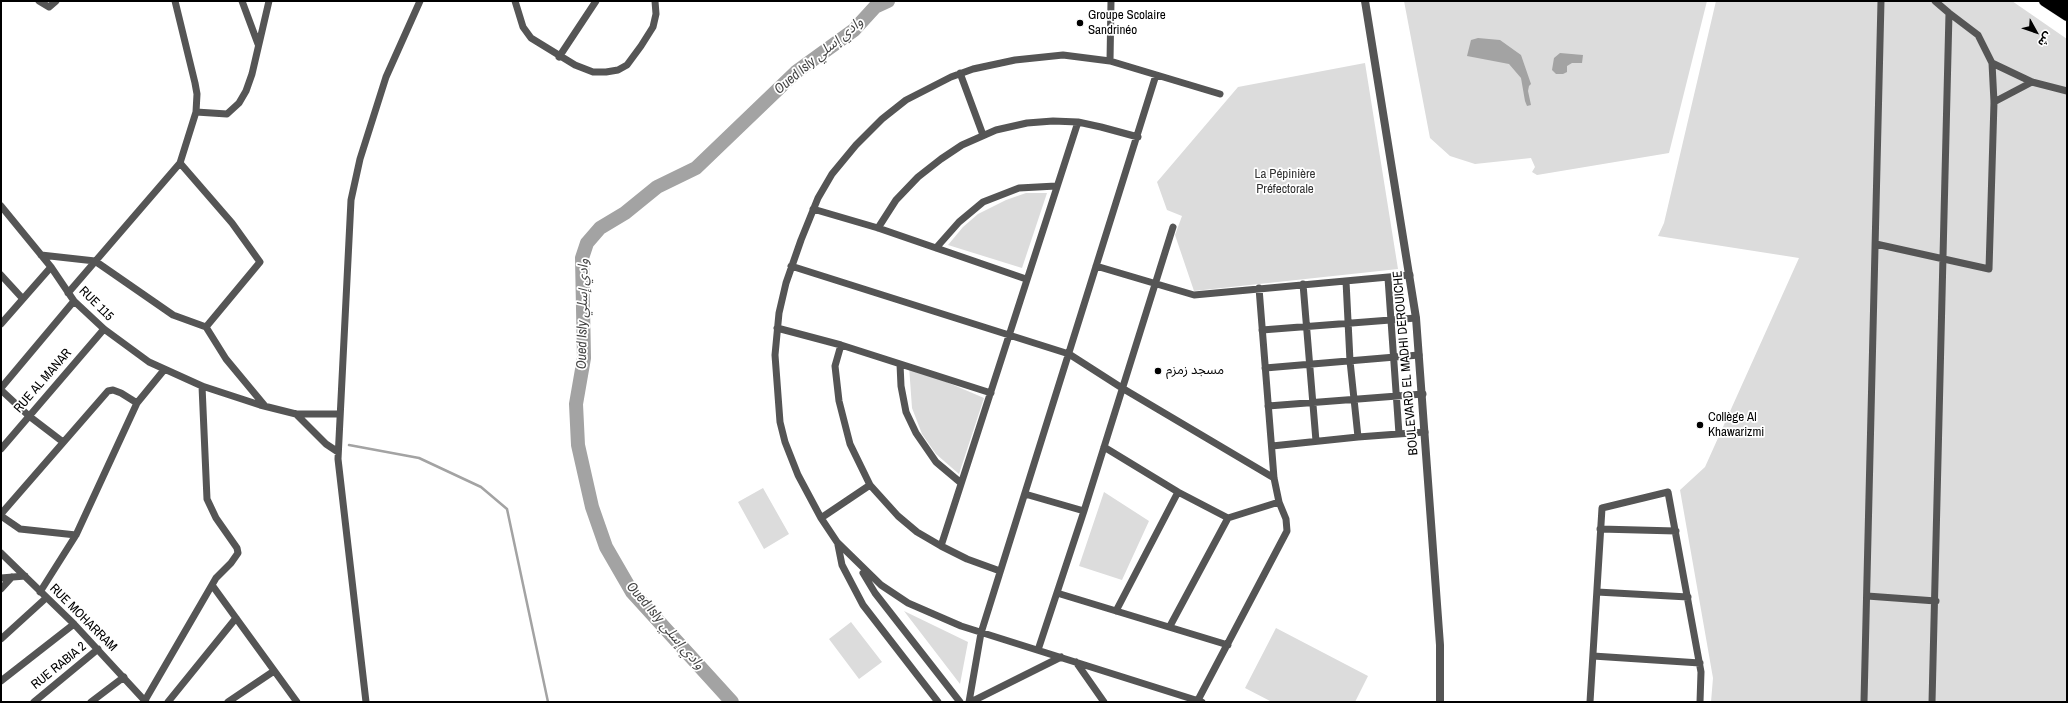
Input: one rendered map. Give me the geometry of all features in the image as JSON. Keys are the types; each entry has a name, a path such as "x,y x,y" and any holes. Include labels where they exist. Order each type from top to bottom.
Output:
{"main road":[{"path":"2044,1 2067,16"},
{"path":"2057,1 2067,8"}],"street":[{"path":"39,1 48,7 56,1"},
{"path":"68,293 180,163 196,112 197,100 195,83 175,1"},
{"path":"242,1 258,44"},
{"path":"196,112 227,114 234,110 246,91 269,1"},
{"path":"366,702 338,452 351,200 360,159 386,77 420,1"},
{"path":"515,1 516,9 523,27 531,38 559,57 593,72 618,70 627,65 653,28 656,14 655,1"},
{"path":"516,9 522,1"},
{"path":"559,57 596,1"},
{"path":"1110,61 1111,1"},
{"name":"BOULEVARD EL MADHI DEROUICHE","path":"1365,1 1416,318 1423,394 1440,645 1440,702"},
{"path":"1864,702 1881,1"},
{"path":"1876,244 1989,269 1994,102 1992,63 1978,35 1934,1"},
{"path":"1932,702 1936,601 1950,13"},
{"path":"1220,94 1110,61 1072,55 1052,55 996,63 960,73 906,100 877,124 842,161 824,187 813,209 791,266 777,328 776,375 782,434 798,475 820,518 837,542 860,567 881,586 903,600 981,633 1200,701 1287,531 1286,519 1279,502 1274,478 1259,288"},
{"path":"1992,63 2032,82 2067,90"},
{"path":"960,73 983,135"},
{"path":"970,702 981,633 1138,137 1156,75"},
{"path":"1994,102 2032,82"},
{"path":"878,228 896,200 918,177 952,152 983,135 1027,123 1078,122 1138,137"},
{"path":"941,546 991,393 1008,334 1078,122"},
{"path":"180,163 232,223 260,262 206,327"},
{"path":"936,248 959,222 983,202 1019,188 1056,186"},
{"name":"RUE 115","path":"1,206 51,267 74,301 104,329 144,358 164,370 202,386 265,406 296,414 339,414"},
{"path":"813,209 878,228 1026,279"},
{"path":"1038,650 1084,511 1173,227"},
{"path":"41,255 95,261 172,315 206,327 226,359 265,406"},
{"path":"791,266 1069,354 1122,388 1274,478"},
{"path":"1096,266 1155,285 1194,295 1410,275"},
{"path":"1,324 51,267"},
{"path":"1,276 23,299"},
{"path":"1388,278 1398,396 1399,434"},
{"path":"1346,282 1350,361 1358,437"},
{"path":"1303,284 1316,441"},
{"path":"63,442 29,416 1,389 74,301"},
{"path":"1262,330 1306,328 1416,318"},
{"path":"777,328 841,345 991,393"},
{"name":"RUE AL MANAR","path":"1,449 104,329"},
{"path":"841,345 835,366 839,401 850,444 870,485 906,523 941,546 978,564 1000,571"},
{"path":"1265,368 1394,358 1419,354"},
{"path":"900,364 906,412 916,433 936,462 961,483"},
{"path":"40,592 76,535 137,403 164,370"},
{"path":"145,702 216,578 236,557 238,550 216,518 207,499 202,386"},
{"path":"76,535 20,529 1,515 108,391 113,390 137,403"},
{"path":"1268,406 1353,398 1423,394"},
{"path":"296,414 326,444 338,452"},
{"path":"1272,446 1425,432"},
{"path":"1104,447 1178,492 1228,518"},
{"path":"820,518 870,485"},
{"path":"1116,611 1178,492"},
{"path":"1590,702 1602,508 1668,492 1700,663 1700,702"},
{"path":"1025,494 1084,511"},
{"path":"1170,626 1228,518 1279,502"},
{"path":"1600,529 1676,532"},
{"path":"837,542 842,565 863,605 938,702"},
{"name":"RUE MOHARRAM","path":"1,553 74,624 124,677 145,702"},
{"path":"860,567 875,593 960,702"},
{"path":"1,578 25,576"},
{"path":"1,589 12,577"},
{"path":"212,585 298,702"},
{"path":"1597,592 1688,597"},
{"path":"1057,593 1170,626 1228,645"},
{"path":"1867,596 1936,601"},
{"path":"1,639 46,598"},
{"path":"168,702 236,618"},
{"path":"1,681 74,624"},
{"name":"RUE RABIA 2","path":"34,702 98,650"},
{"path":"1593,656 1700,663"},
{"path":"970,702 1061,657"},
{"path":"1076,662 1104,702"},
{"path":"228,702 274,671"},
{"path":"91,702 124,677"}],"green space":[{"path":"1404,1 1707,1 1669,153 1537,175 1532,172 1535,167 1531,158 1475,164 1450,156 1430,138"},
{"path":"1716,1 2012,1 2067,39 2067,702 1711,702 1713,678 1680,490 1705,467 1799,258 1658,236 1664,223"},
{"name":"La Pépinière Préfectorale","path":"1365,63 1398,269 1194,291 1175,235 1182,216 1167,210 1157,182 1238,87"},
{"path":"1026,193 1047,193 1022,268 948,245 963,227 978,214 1006,200"},
{"path":"909,366 984,398 959,474 936,454 922,434 912,408"},
{"path":"763,488 789,534 764,549 738,502"},
{"path":"1104,492 1149,521 1122,580 1079,566"},
{"path":"904,611 968,642 960,684"},
{"path":"851,622 882,662 859,679 829,639"},
{"path":"1276,628 1368,676 1355,702 1272,702 1245,688"}],"shaded area":[{"path":"1478,38 1500,40 1521,55 1531,84 1528,91 1531,105 1527,106 1521,78 1509,64 1467,56 1471,40"},
{"path":"1560,53 1583,55 1582,63 1572,63 1567,66 1567,72 1563,74 1556,74 1552,70 1554,58"}],"waterway":[{"name":"Oued Isly وادي إسلي","path":"732,702 632,592 606,547 592,507 578,445 576,404 584,358 582,258 587,243 600,228 625,213 657,187 696,168 796,72 854,30 875,7 888,1"},
{"path":"349,445 419,458 481,487 507,509 548,702"}],"place":[{"name":"Groupe Scolaire Sandrinéo","path":"1080,23"},
{"name":"مسجد زمزم","path":"1158,371"},
{"name":"Collège Al Khawarizmi","path":"1700,425"}]}
